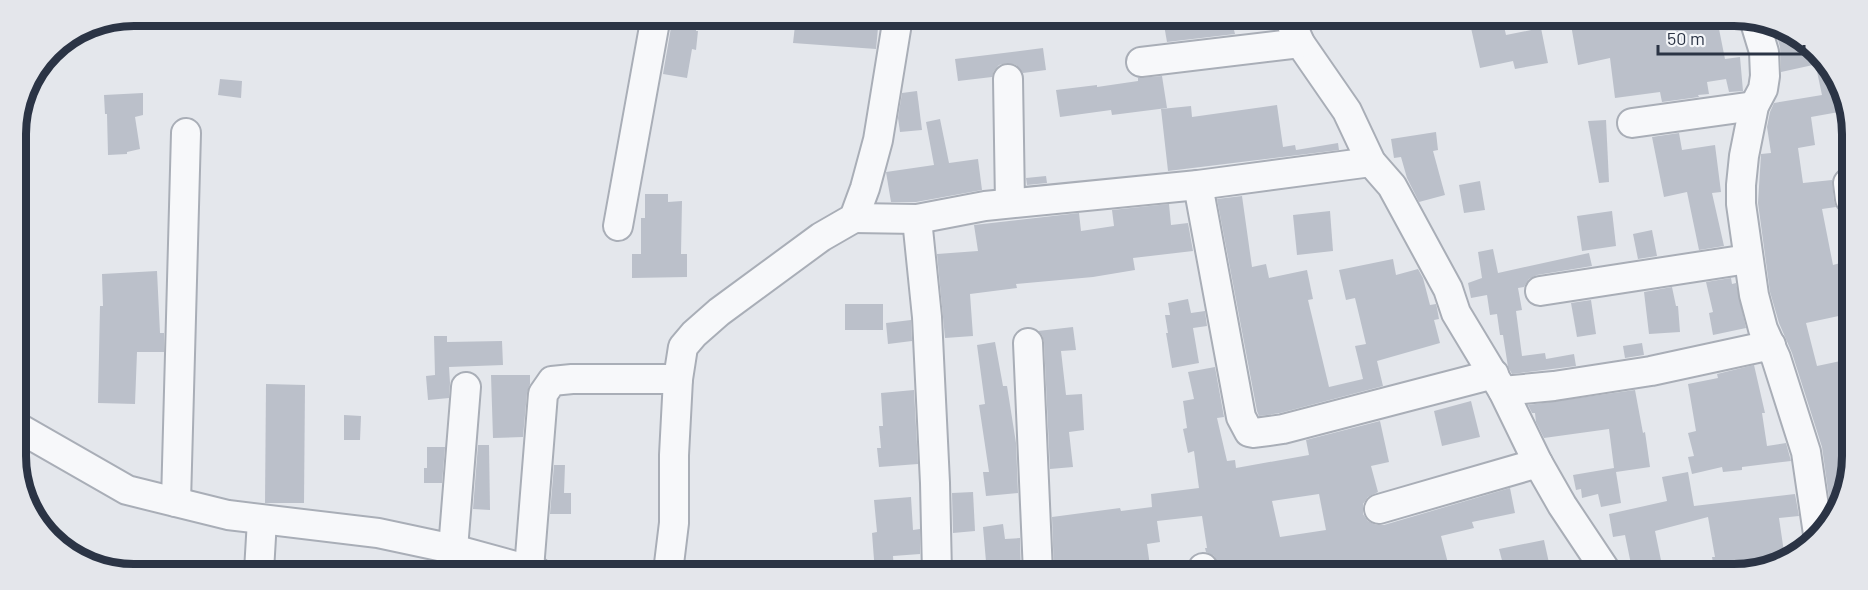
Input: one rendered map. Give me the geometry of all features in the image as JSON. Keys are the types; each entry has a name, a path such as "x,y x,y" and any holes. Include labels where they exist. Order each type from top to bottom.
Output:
{"street":[{"path":"618,226 654,26"},
{"path":"854,218 878,140 897,26"},
{"path":"1757,28 1764,52 1766,76 1763,89 1754,106 1741,185 1741,204 1748,259 1763,328 1771,345 1808,460 1817,527"},
{"path":"1141,63 1294,30 1347,111 1371,162 1392,186 1448,289 1456,313 1499,383 1538,463 1562,505 1601,564"},
{"path":"1008,78 1010,204"},
{"path":"1632,123 1754,106"},
{"path":"176,502 186,133"},
{"path":"669,564 674,524 674,455 678,379 683,346 719,312 821,237 854,218 917,219 985,206 1198,184 1371,162"},
{"path":"1198,184 1241,417 1249,432 1283,429 1499,383 1554,386 1651,371 1771,345"},
{"path":"917,219 927,317 937,564"},
{"path":"1540,291 1748,259"},
{"path":"1028,342 1038,564"},
{"path":"533,564 543,394 552,381 678,379"},
{"path":"453,549 466,387"},
{"path":"26,432 127,490 228,515 378,533 453,549 508,564"},
{"path":"1378,509 1538,463"},
{"path":"259,564 262,520"}],"building":[{"path":"671,26 696,26 696,50 692,49 687,78 663,74"},
{"path":"795,26 878,26 876,49 793,43"},
{"path":"1164,26 1233,26 1235,34 1167,42"},
{"path":"1504,26 1506,35 1541,28 1548,63 1515,69 1513,61 1480,68 1471,28"},
{"path":"1571,26 1718,26 1725,59 1740,57 1743,91 1729,92 1726,79 1707,82 1709,94 1698,95 1699,97 1662,102 1660,92 1615,98 1610,58 1578,65"},
{"path":"1776,34 1806,52 1811,57 1813,65 1781,72 1780,47"},
{"path":"1043,48 1046,70 1023,73 1016,65 1007,63 999,65 992,77 958,81 955,59"},
{"path":"1815,61 1831,86 1840,112 1811,117 1815,145 1798,148 1803,183 1832,180 1836,207 1822,209 1833,265 1842,263 1842,315 1806,323 1817,366 1842,361 1842,471 1830,506 1822,447 1770,292 1758,203 1761,154 1771,153 1767,127 1774,103 1822,95"},
{"path":"1162,76 1167,108 1112,115 1111,110 1060,117 1056,90 1097,85 1097,87 1138,81 1138,78"},
{"path":"220,79 242,81 241,98 218,95"},
{"path":"917,91 922,130 900,132 898,118 902,93"},
{"path":"143,93 143,115 135,117 140,149 127,152 127,154 108,155 104,95"},
{"path":"1277,105 1283,147 1295,145 1296,150 1338,143 1339,150 1168,171 1161,109 1191,106 1192,117"},
{"path":"940,119 949,163 978,159 982,190 916,202 891,202 886,172 934,165 926,122"},
{"path":"1606,120 1609,182 1599,183 1588,121"},
{"path":"1436,132 1438,150 1433,151 1445,195 1419,202 1407,178 1401,157 1394,158 1391,139"},
{"path":"1679,133 1682,150 1715,145 1721,192 1712,193 1724,246 1699,250 1687,192 1664,197 1652,137"},
{"path":"1046,176 1047,183 1027,185 1026,178"},
{"path":"1480,181 1485,210 1464,213 1459,185"},
{"path":"645,194 668,194 668,202 682,201 681,254 687,254 687,277 632,278 632,254 641,254 641,218 645,218"},
{"path":"1242,196 1252,267 1266,264 1269,278 1307,270 1313,299 1308,300 1329,387 1363,379 1355,346 1366,344 1355,298 1346,300 1339,270 1393,259 1396,275 1418,269 1423,278 1430,305 1436,304 1439,319 1434,320 1440,343 1377,361 1383,386 1280,413 1259,416 1217,199"},
{"path":"1169,204 1171,225 1188,223 1193,251 1133,258 1135,270 1093,277 1016,284 1017,288 970,294 973,336 945,338 937,254 978,251 974,225 1079,213 1081,231 1114,226 1112,210"},
{"path":"1330,211 1333,251 1297,255 1293,215"},
{"path":"1612,211 1616,246 1582,251 1577,216"},
{"path":"1652,230 1657,256 1638,259 1633,234"},
{"path":"1493,249 1498,273 1589,253 1592,266 1537,275 1529,279 1524,287 1518,288 1522,310 1516,311 1522,356 1545,353 1546,359 1574,354 1576,366 1512,374 1508,367 1503,335 1500,335 1497,314 1490,315 1487,295 1471,298 1468,283 1482,278 1478,252"},
{"path":"157,271 160,333 164,333 164,352 137,352 135,404 98,403 100,306 103,306 102,274"},
{"path":"1731,278 1732,284 1736,283 1746,328 1713,335 1709,313 1713,312 1706,282"},
{"path":"1672,287 1676,306 1678,306 1680,332 1649,334 1644,292"},
{"path":"1188,299 1191,313 1205,311 1207,326 1193,328 1199,363 1172,368 1165,315 1170,315 1168,303"},
{"path":"1591,300 1596,334 1577,337 1571,303"},
{"path":"845,304 883,304 883,330 845,330"},
{"path":"911,320 912,341 888,344 886,323"},
{"path":"1073,327 1076,350 1061,351 1066,395 1082,394 1084,430 1069,432 1073,467 1050,469 1044,342 1038,331"},
{"path":"434,336 447,336 447,342 502,341 503,365 449,367 449,398 428,400 426,376 435,375"},
{"path":"995,342 1003,386 1007,386 1016,443 1018,493 986,496 983,472 989,472 979,405 985,404 977,345"},
{"path":"1642,343 1644,355 1625,358 1623,346"},
{"path":"1754,365 1765,413 1762,413 1767,446 1786,443 1791,461 1742,467 1742,470 1723,472 1722,467 1692,474 1688,457 1694,456 1688,433 1696,431 1688,384 1718,378 1717,374"},
{"path":"1215,367 1224,417 1217,418 1227,461 1235,460 1236,468 1309,455 1306,440 1380,421 1389,462 1371,466 1378,492 1368,497 1363,504 1363,514 1368,521 1376,525 1384,525 1510,488 1515,513 1472,522 1474,528 1441,536 1448,564 1253,564 1252,560 1218,564 1214,556 1206,552 1202,516 1157,521 1160,542 1147,544 1150,564 1054,564 1052,517 1120,508 1121,511 1152,507 1151,494 1199,488 1194,451 1188,453 1183,429 1187,428 1183,401 1194,399 1188,372","holes":["1319,494 1326,530 1280,537 1272,501"]},
{"path":"491,375 530,375 523,437 493,438"},
{"path":"266,384 305,385 304,503 265,503"},
{"path":"914,390 918,464 879,467 877,448 881,448 879,426 883,426 881,393"},
{"path":"1635,390 1650,467 1616,472 1621,503 1601,507 1598,494 1582,498 1581,489 1576,490 1573,475 1614,468 1609,429 1544,438 1536,422 1535,413 1532,413 1528,405"},
{"path":"1471,401 1480,437 1442,446 1434,411"},
{"path":"344,415 361,416 360,440 344,440"},
{"path":"478,445 489,445 490,510 473,509"},
{"path":"427,447 445,447 442,483 424,483"},
{"path":"554,465 565,465 564,493 571,493 571,514 550,514"},
{"path":"1688,472 1694,506 1795,494 1799,516 1779,518 1784,552 1763,561 1713,564 1712,557 1715,557 1708,517 1655,531 1662,564 1631,564 1625,535 1613,537 1609,514 1667,501 1662,477"},
{"path":"973,492 975,531 953,533 952,493"},
{"path":"911,497 913,530 920,529 920,554 893,556 893,564 874,564 872,533 877,532 874,500"},
{"path":"1003,524 1005,539 1020,538 1021,564 986,564 983,527"},
{"path":"1544,540 1549,563 1503,564 1499,549"}]}
